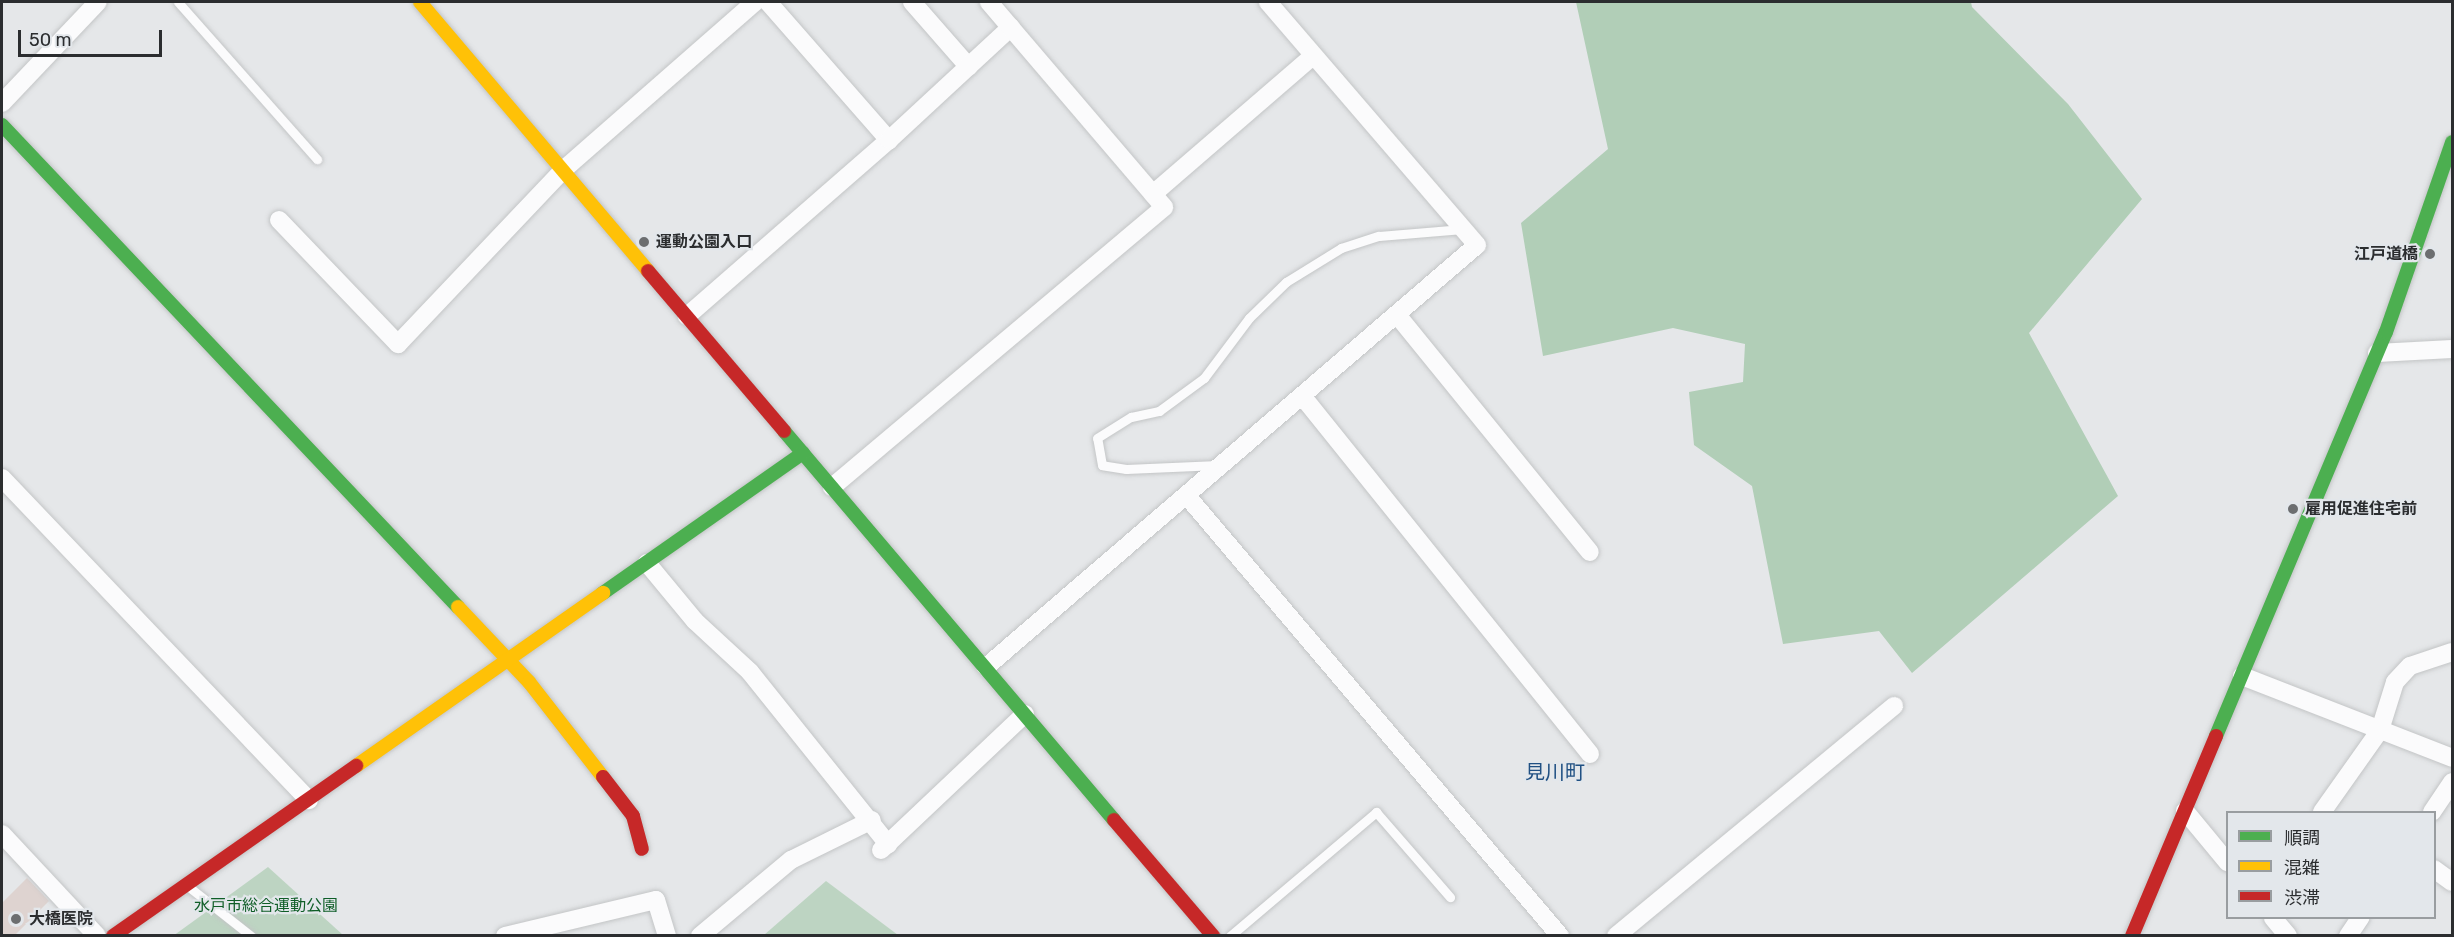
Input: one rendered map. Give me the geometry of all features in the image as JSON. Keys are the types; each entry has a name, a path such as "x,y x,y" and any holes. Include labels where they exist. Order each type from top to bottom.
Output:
{"street":[{"path":"2,103 98,2"},
{"path":"420,2 1213,936"},
{"path":"279,220 398,344 563,170 755,2"},
{"path":"768,2 889,140"},
{"path":"912,2 969,67"},
{"path":"832,487 1164,207 989,2"},
{"path":"986,668 1398,316 1477,245 1313,56 1276,4"},
{"path":"687,316 889,140 1011,27"},
{"path":"1153,194 1313,56"},
{"path":"2,125 506,662 529,682 582,746 633,816 642,849"},
{"path":"2132,936 2377,353 2443,173 2452,142"},
{"path":"1398,316 1590,552"},
{"path":"2377,353 2452,349"},
{"path":"1304,396 1590,754"},
{"path":"113,936 803,453"},
{"path":"2,478 309,800"},
{"path":"1187,496 1560,936"},
{"path":"647,563 695,621 750,672 872,820 884,847 1025,714"},
{"path":"2323,811 2380,730 2395,682 2410,666 2452,652"},
{"path":"2242,676 2452,758"},
{"path":"1616,936 1894,706"},
{"path":"2433,811 2452,782"},
{"path":"2185,811 2226,861"},
{"path":"700,936 791,860 872,820"},
{"path":"2,834 97,936"},
{"path":"2436,870 2452,882"},
{"path":"505,936 656,900 667,936"},
{"path":"2274,919 2288,936"},
{"path":"2348,936 2359,919"}],"lane":[{"path":"178,2 317,159"},
{"path":"1223,465 1126,469 1102,465 1097,438 1131,417 1159,411 1204,378 1249,318 1286,282 1341,248 1379,236 1464,230"},
{"path":"1230,936 1376,812 1450,897"},
{"path":"186,884 251,936"}],"green space":[{"path":"1576,2 1971,2 1972,7 2068,104 2142,199 2029,333 2118,496 1912,673 1879,631 1783,644 1752,486 1694,445 1689,392 1743,382 1745,344 1673,328 1543,356 1521,223 1608,149"},
{"name":"水戸市総合運動公園","path":"268,867 343,935 173,936"},
{"path":"826,881 898,935 764,935"}],"building":[{"name":"大橋医院","path":"27,878 49,901 14,936 2,936 2,903"}],"traffic: fast":[{"path":"2,125 458,607"},
{"path":"2216,736 2386,332 2452,142"},
{"path":"784,431 1114,820"},
{"path":"603,593 803,453"}],"traffic: slow":[{"path":"420,2 648,271"},
{"path":"356,766 603,593"},
{"path":"458,607 529,682 603,777"}],"traffic: jam":[{"path":"648,271 784,431"},
{"path":"2132,936 2216,736"},
{"path":"113,936 356,766"},
{"path":"603,777 633,816 642,849"},
{"path":"1114,820 1213,936"}],"place":[{"name":"運動公園入口","path":"644,242"},
{"name":"江戸道橋","path":"2430,254"},
{"name":"雇用促進住宅前","path":"2293,509"},
{"name":"大橋医院","path":"16,919"}],"district":[{"name":"見川町","path":"1555,772"}]}
